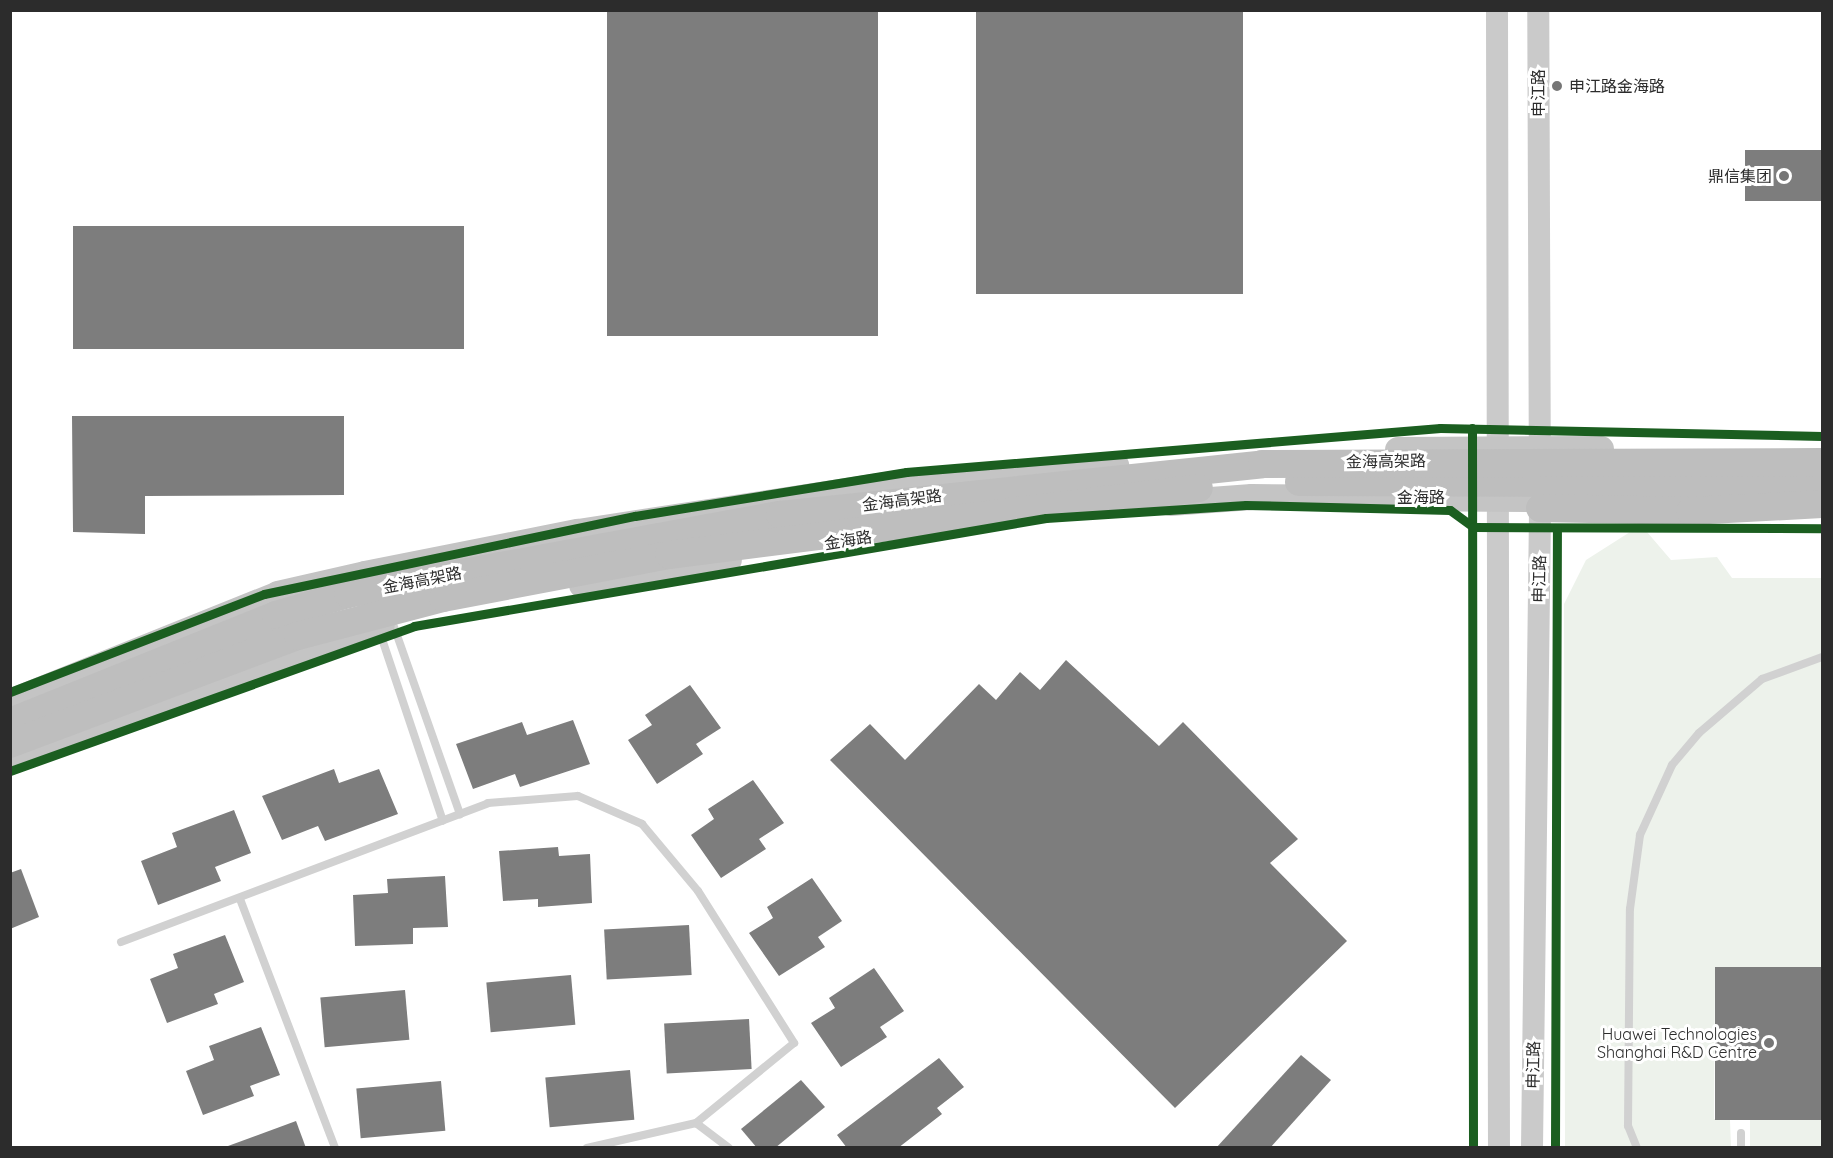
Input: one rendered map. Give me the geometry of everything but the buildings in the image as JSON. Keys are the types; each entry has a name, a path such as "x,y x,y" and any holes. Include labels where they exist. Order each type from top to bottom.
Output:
{"highway":[{"name":"金海高架路","path":"10,722 276,615 348,594 780,515 1262,464 1822,462"},
{"name":"金海高架路","path":"10,744 298,636 443,598 669,555 880,525 1292,482 1822,484"},
{"path":"1540,503 1748,508 1822,503"},
{"path":"10,710 295,596 327,590 393,569"}],"main road":[{"name":"申江路","path":"1497,10 1499,1148"},
{"name":"申江路","path":"1532,1148 1540,503 1538,10"},
{"path":"10,702 278,594 578,532 906,482 1263,455 1499,446 1822,448"},
{"name":"金海路","path":"10,762 385,624 872,536 1045,512 1252,497 1498,497 1540,503 1822,503"}],"lane":[{"path":"385,624 460,814"},
{"path":"385,624 443,821"},
{"path":"1637,1148 1628,1126 1630,909 1640,835 1672,765 1699,733 1762,680 1822,657"},
{"path":"121,942 240,899 488,803 578,796 642,824 698,891 794,1043 696,1123 587,1148"},
{"path":"240,899 335,1148"},
{"path":"696,1123 729,1148"},
{"path":"1741,1133 1741,1148"}],"shaded area":[{"path":"1641,525 1671,560 1717,557 1732,578 1822,578 1822,967 1715,967 1714,1119 1730,1120 1731,1147 1565,1147 1564,604 1586,560"},
{"path":"1750,1120 1822,1120 1822,1148 1750,1148"}],"cycle path":[{"path":"10,692 264,594 635,516 906,472 1440,428 1822,436"},
{"path":"1472,428 1473,1148"},
{"path":"10,771 414,626 1046,518 1246,505 1450,510 1473,527 1822,528"},
{"path":"1555,1148 1557,528"}],"place":[{"name":"申江路金海路","path":"1557,86"},
{"name":"鼎信集团","path":"1784,176"},
{"name":"Huawei Technologies Shanghai R&D Centre","path":"1769,1043"}]}
